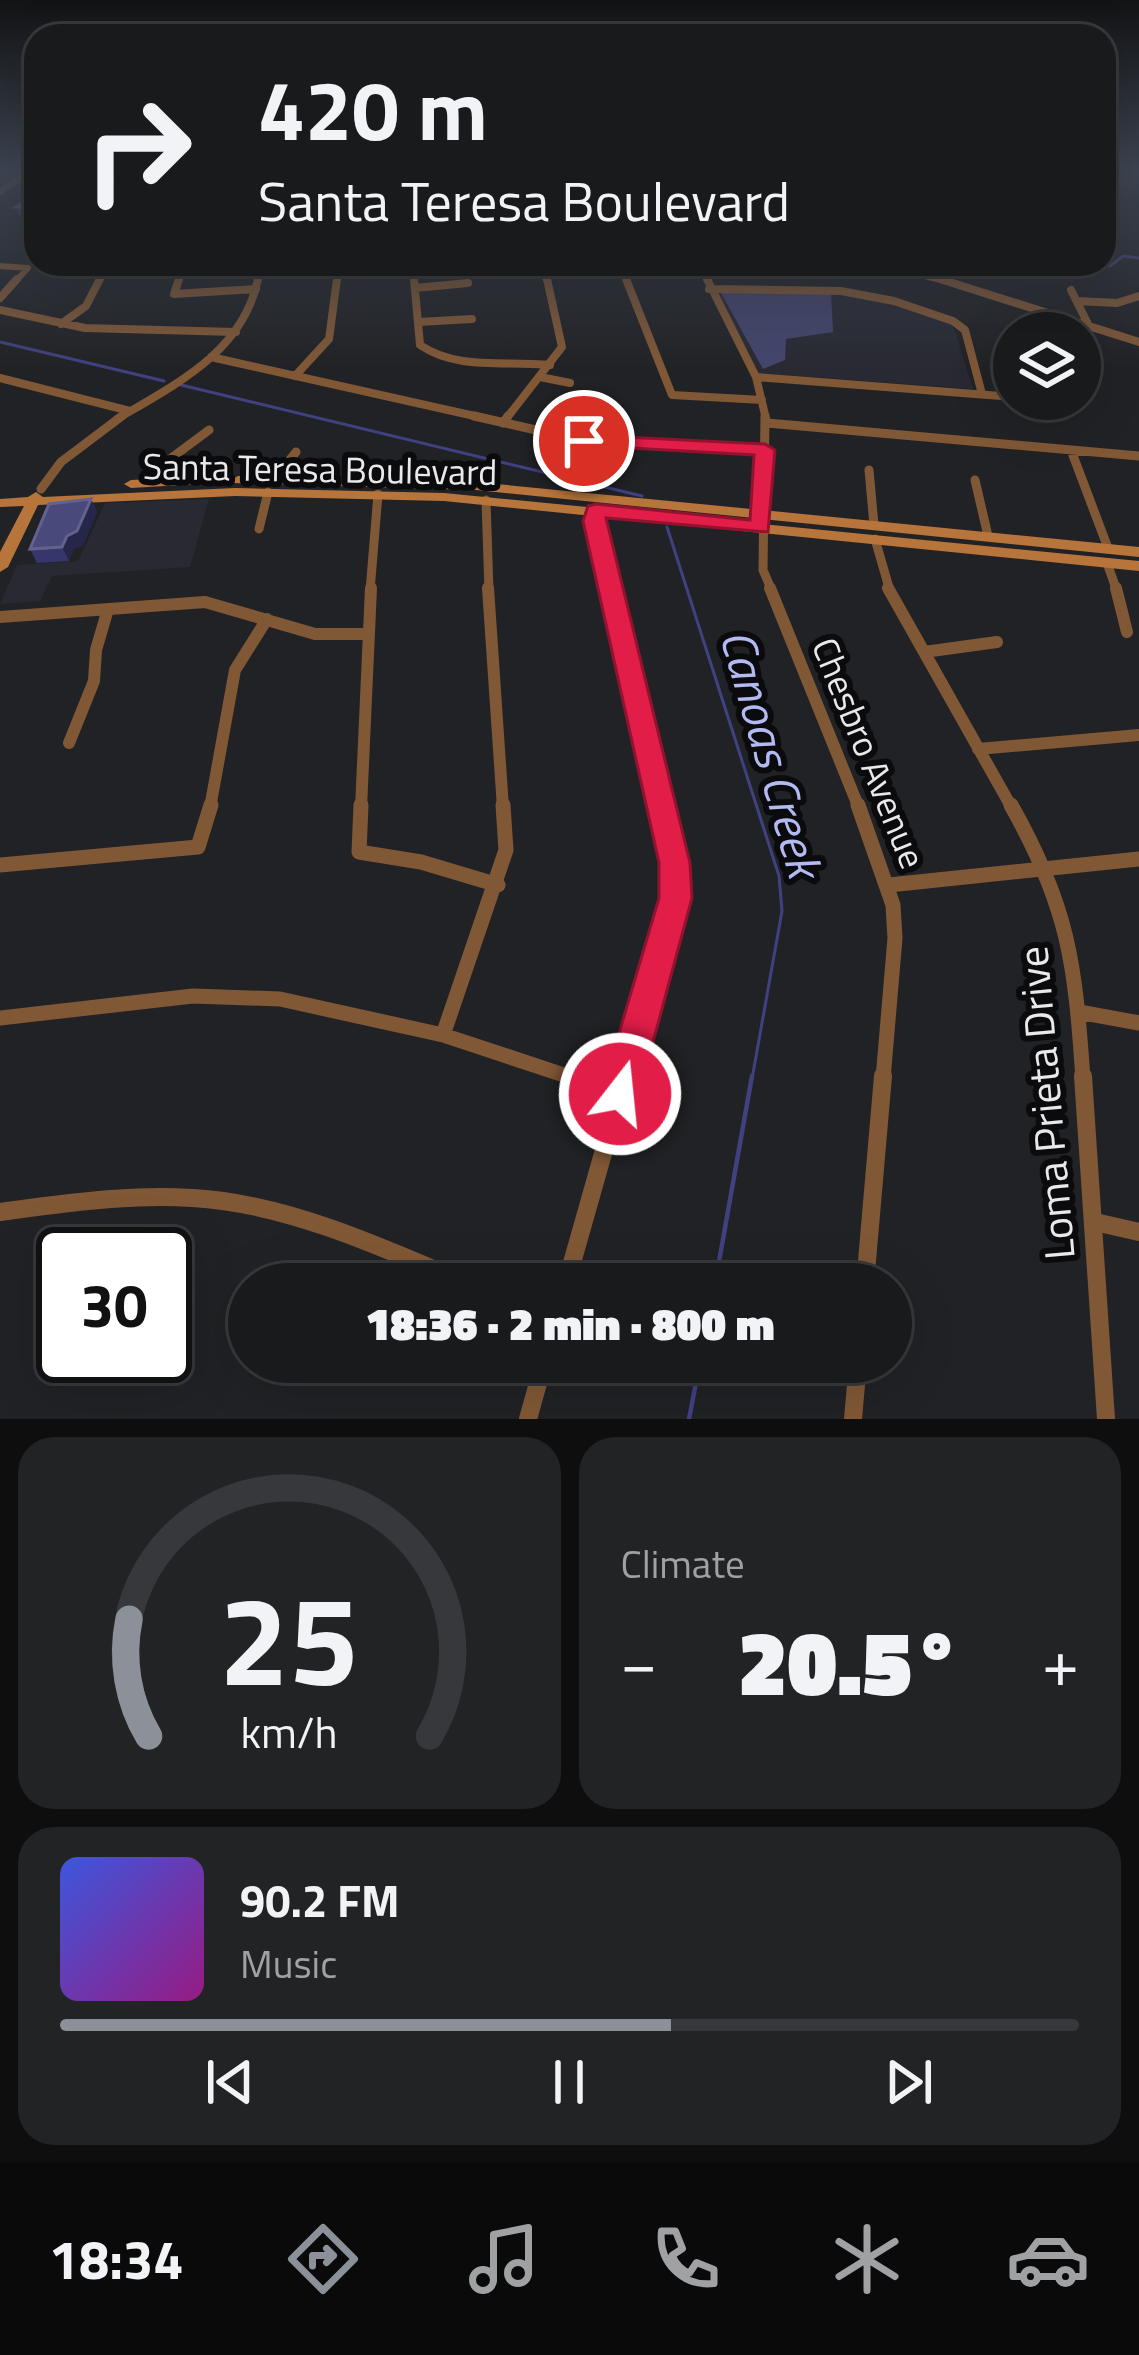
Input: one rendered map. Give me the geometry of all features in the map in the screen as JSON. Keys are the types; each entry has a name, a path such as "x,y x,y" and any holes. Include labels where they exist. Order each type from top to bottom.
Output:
{"main road":[{"name":"Santa Teresa Boulevard","path":"0,505 37,495 159,482 476,486 1107,556 1139,552"},
{"name":"Santa Teresa Boulevard","path":"0,491 86,498 272,485 761,520"},
{"path":"0,567 37,495"},
{"path":"16,534 42,514 86,498"},
{"path":"0,505 10,512 16,534"},
{"name":"Santa Teresa Boulevard","path":"875,532 988,536 1139,566"}],"street":[{"path":"0,298 24,272"},
{"path":"62,324 86,306 102,276"},
{"path":"181,276 174,294 256,289"},
{"path":"37,495 59,462 211,358 236,332 259,276"},
{"path":"295,376 328,348 333,337 336,276"},
{"path":"414,276 420,345 444,360 513,359 550,365"},
{"path":"503,423 550,365 563,338 544,276"},
{"path":"626,276 672,395 762,400"},
{"name":"Chesbro Avenue","path":"704,276 756,377 762,400 766,423 763,570 786,638 889,885 895,938 867,1263"},
{"path":"925,276 1042,312"},
{"path":"958,285 974,276"},
{"path":"415,288 468,283"},
{"path":"709,290 841,290 953,321 965,330 982,394"},
{"path":"1071,290 1083,312"},
{"path":"1078,301 1118,303 1139,296"},
{"path":"0,310 62,324 236,332"},
{"path":"418,322 472,320"},
{"path":"139,340 145,330"},
{"path":"1101,330 1139,342"},
{"path":"211,358 624,447 765,450"},
{"path":"540,377 570,383"},
{"path":"756,377 993,395"},
{"path":"0,378 130,411"},
{"path":"766,423 1139,456"},
{"path":"159,482 170,459 209,430"},
{"path":"1070,450 1128,622 1127,632"},
{"path":"259,529 272,485 296,452"},
{"name":"Loma Prieta Drive","path":"869,470 884,580 1045,870 1070,936 1095,1222 1106,1419"},
{"path":"975,480 988,536"},
{"path":"378,494 359,852 422,862 498,885"},
{"path":"443,1035 498,885 506,850 486,500"},
{"path":"572,1263 676,898 674,863 594,521 596,511"},
{"path":"0,617 205,602 315,634 367,634"},
{"path":"69,743 94,681 96,650 108,609"},
{"path":"0,865 198,847 214,796 235,663 244,641 267,619"},
{"path":"924,652 997,642"},
{"path":"978,749 1139,735"},
{"path":"889,885 1139,860"},
{"path":"0,1018 193,996 280,999 443,1035 620,1094"},
{"path":"1079,1012 1139,1023"},
{"path":"0,1212 84,1201 188,1198 321,1223 418,1263"},
{"path":"1095,1222 1139,1232"},
{"path":"528,1419 538,1383"},
{"path":"853,1419 856,1383"}],"shaded area":[{"path":"725,291 828,291 895,303 953,325 973,389 758,373 717,295"},
{"path":"721,293 831,293 833,332 786,339 785,360 763,369"},
{"path":"209,499 190,567 52,576 40,601 0,604 17,565 78,561 105,503"}],"building":[{"path":"91,499 77,531 67,536 62,547 30,549 49,504"}],"waterway":[{"path":"1116,261 1123,256 1139,258"},
{"name":"Canoas Creek","path":"0,342 164,381"},
{"name":"Canoas Creek","path":"181,385 642,496"},
{"name":"Canoas Creek","path":"667,527 779,876 782,911 752,1079"},
{"name":"Canoas Creek","path":"719,1263 752,1076"},
{"name":"Canoas Creek","path":"689,1419 696,1383"}],"route":[{"path":"584,441 624,447 765,450 760,527 596,511 594,521 674,863 676,898 620,1094"}]}
